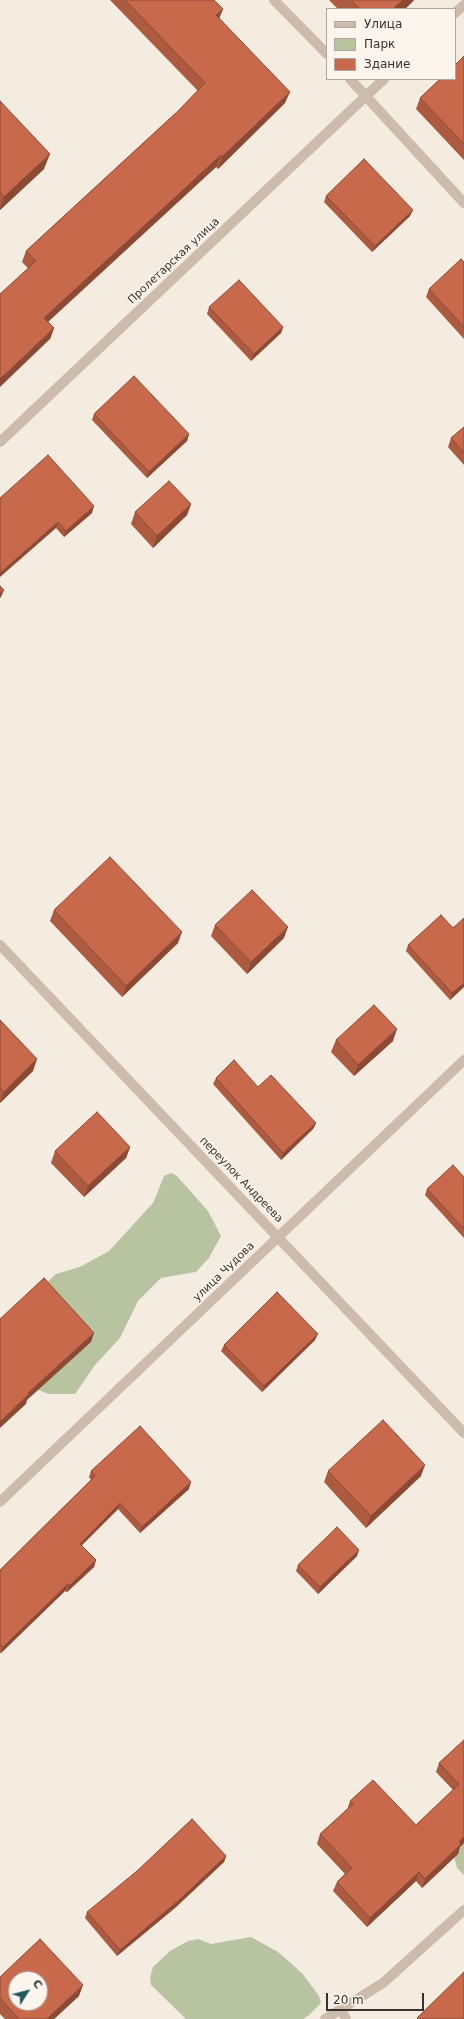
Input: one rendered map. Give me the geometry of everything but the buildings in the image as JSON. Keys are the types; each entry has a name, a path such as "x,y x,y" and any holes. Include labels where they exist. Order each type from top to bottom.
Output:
{"street":[{"path":"274,0 326,53"},
{"path":"456,12 464,4 462,0"},
{"path":"351,80 464,203"},
{"name":"Пролетарская улица","path":"0,442 383,80"},
{"name":"переулок Андреева","path":"0,945 464,1433"},
{"name":"улица Чудова","path":"0,1502 464,1060"},
{"path":"325,2019 383,1983 464,1910"},
{"path":"341,2009 346,2019"}],"green space":[{"path":"171,1173 176,1175 208,1211 221,1236 209,1258 196,1272 161,1278 138,1301 120,1338 95,1365 75,1394 49,1394 36,1389 37,1292 56,1274 80,1267 109,1251 153,1203 164,1176"},
{"path":"464,1819 464,1875 457,1868 453,1852"},
{"path":"251,1937 278,1952 302,1973 319,1996 321,2003 309,2015 303,2019 186,2019 151,1985 150,1978 153,1967 170,1951 188,1941 198,1939 211,1944"}]}
